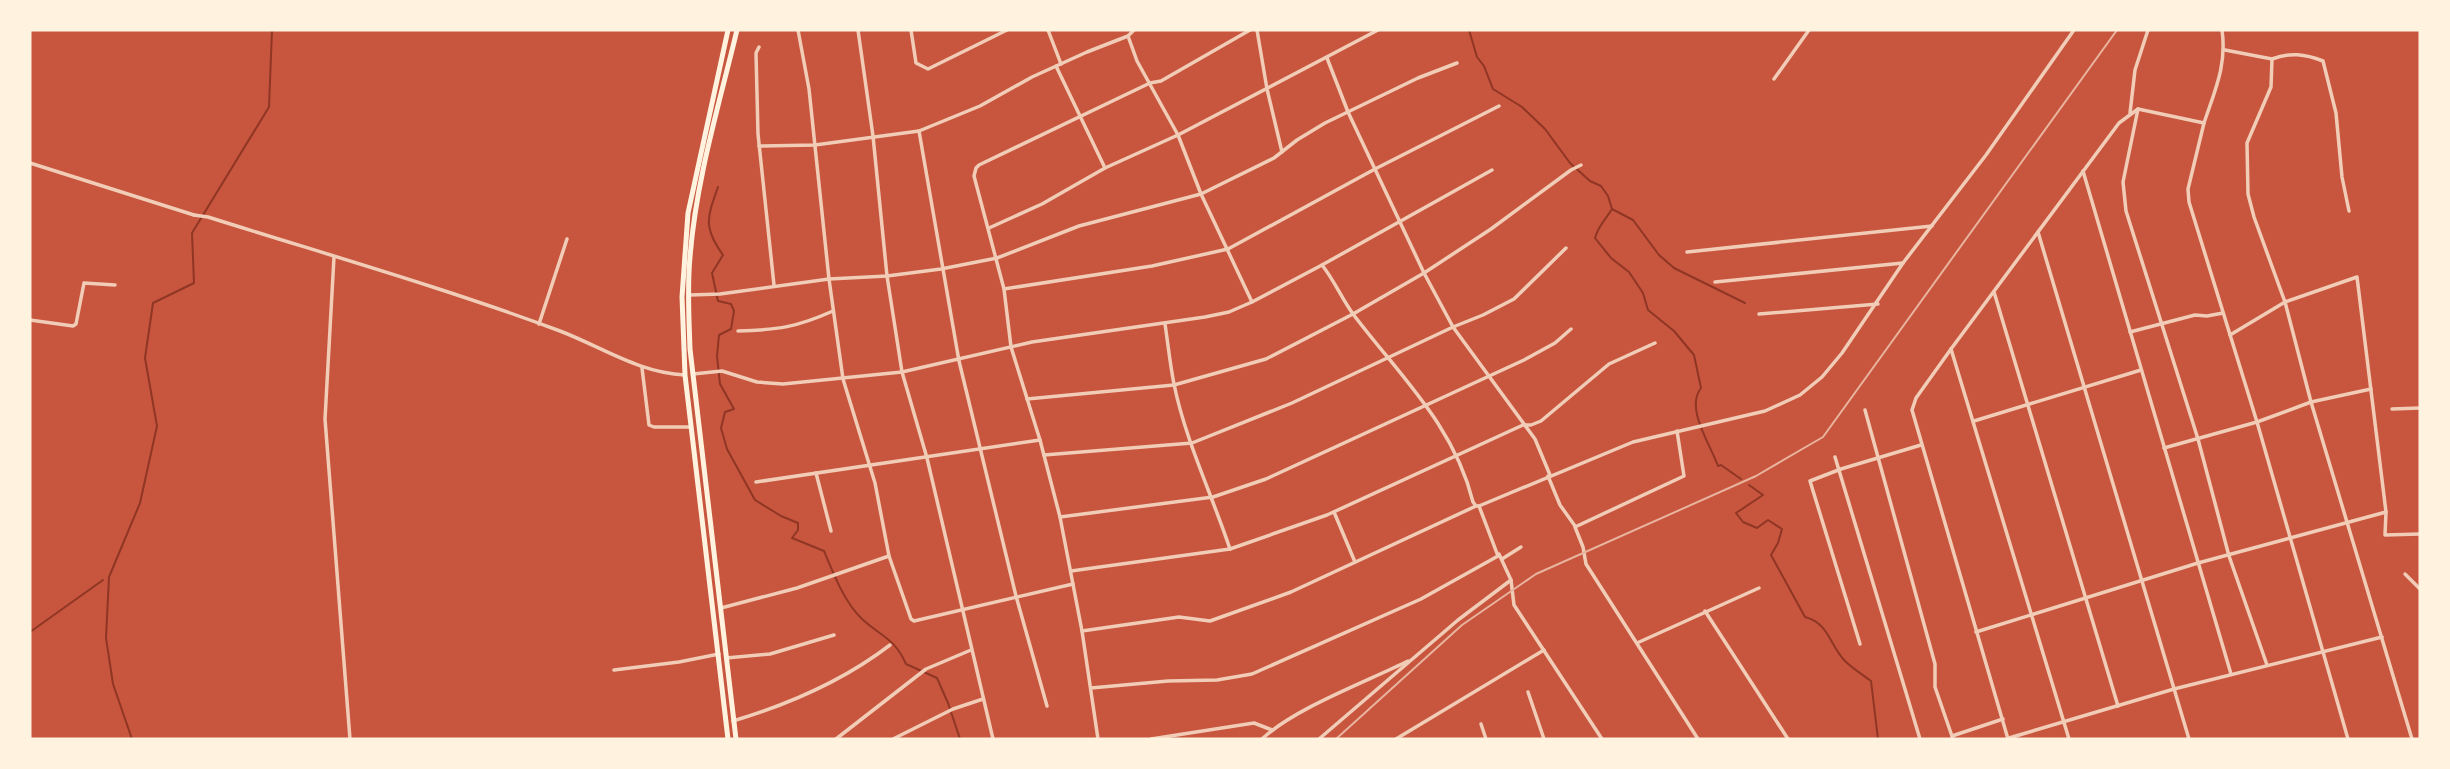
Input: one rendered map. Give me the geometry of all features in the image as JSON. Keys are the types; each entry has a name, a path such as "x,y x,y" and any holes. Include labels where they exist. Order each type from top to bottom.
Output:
{"highway":[{"path":"728,30 688,213 682,297 685,375 729,739"},
{"path":"736,739 693,374 688,295 697,203 737,30"}],"street":[{"path":"798,30 809,89 829,279 843,379 869,465 889,556 911,619 914,621 962,611 1073,584"},
{"path":"858,30 873,136 887,276 902,372 927,458 993,739"},
{"path":"911,30 916,62 928,69 1007,30"},
{"path":"1048,30 1058,65 1105,168"},
{"path":"759,146 815,145 919,131 980,106 1058,65 1134,30"},
{"path":"1098,739 1082,631 1060,517 1040,440 1011,347 1004,289 974,176 976,168 1150,83 1161,81 1250,30"},
{"path":"1256,30 1282,152"},
{"path":"989,228 1042,204 1105,168 1178,135 1378,30"},
{"path":"1774,79 1809,30"},
{"path":"1082,631 1178,617 1210,621 1291,592 1477,506 1633,442 1765,411 1800,394 1822,377 1842,354 1903,263 1986,155 2074,30"},
{"path":"2130,113 2135,70 2148,30"},
{"path":"2222,30 2225,50 2222,71 2204,123 2187,196 2257,422 2347,739"},
{"path":"1126,33 1137,61 1178,135 1201,194 1252,302"},
{"path":"759,47 756,53 759,146 774,285"},
{"path":"2225,50 2272,60 2286,54 2307,55 2323,61 2336,113 2342,177 2349,211"},
{"path":"1327,58 1348,112 1424,273 1453,327 1522,425 1535,439 1560,505 1575,527 1584,547 1586,564 1698,739"},
{"path":"2272,60 2271,87 2247,144 2246,182 2254,217 2286,302 2311,402 2412,739"},
{"path":"688,295 713,295 829,279 887,276 997,258 1079,226 1201,194 1282,152 1306,134 1348,112 1418,78 1457,63"},
{"path":"1004,289 1152,266 1228,249 1375,169 1499,106"},
{"path":"2138,109 2123,182 2126,211 2198,439 2229,556 2267,665"},
{"path":"2204,123 2138,109 2119,123 1913,404 1912,410 1921,445 2008,739 2174,689 2382,637"},
{"path":"919,131 959,361 1016,596 1047,706"},
{"path":"30,163 194,215 208,217 538,324 642,368 685,375"},
{"path":"1027,399 1174,385 1266,359 1424,273 1491,229 1570,170 1581,165"},
{"path":"693,374 722,371 757,382 783,384 843,379 902,372 1011,347 1229,312 1322,265 1492,170"},
{"path":"2083,171 2231,674"},
{"path":"1687,252 1932,226"},
{"path":"2038,232 2189,739"},
{"path":"538,324 567,239"},
{"path":"1044,455 1192,443 1292,404 1453,327 1483,316 1514,299 1566,248"},
{"path":"334,257 325,419 350,739"},
{"path":"1715,282 1903,263"},
{"path":"1322,265 1353,314 1427,406 1458,455 1477,506 1511,580 1514,605 1602,739"},
{"path":"2230,335 2286,302 2357,277 2386,512 2385,535 2420,534"},
{"path":"30,320 73,326 76,324 84,283 115,285"},
{"path":"1994,292 2118,706"},
{"path":"1759,314 1878,304"},
{"path":"738,331 778,330 797,326 833,311"},
{"path":"2130,332 2195,315 2223,313"},
{"path":"1165,324 1174,385 1230,549"},
{"path":"1060,517 1213,497 1266,479 1488,377 1555,343 1571,328"},
{"path":"1070,571 1230,549 1334,512 1522,425 1541,421 1609,364 1656,343"},
{"path":"1951,349 2069,739"},
{"path":"642,368 649,425 692,427"},
{"path":"1974,421 2141,370"},
{"path":"2164,448 2257,422 2311,402 2371,389"},
{"path":"2392,409 2420,408"},
{"path":"1865,410 1936,664 1935,687 1952,737 2003,719"},
{"path":"1575,527 1684,476 1677,431"},
{"path":"756,482 1040,440"},
{"path":"1860,644 1810,481 1921,445"},
{"path":"1835,457 1841,469 1920,739"},
{"path":"816,473 831,531"},
{"path":"1334,512 1356,562"},
{"path":"1976,632 2198,563 2386,512"},
{"path":"1501,559 1521,547"},
{"path":"1091,688 1168,681 1217,680 1252,674 1421,599 1495,559 1499,553"},
{"path":"720,608 832,577 889,556"},
{"path":"2405,574 2420,589"},
{"path":"1319,739 1458,620 1511,580"},
{"path":"1637,643 1759,588"},
{"path":"1705,611 1788,739"},
{"path":"1458,620 1462,625"},
{"path":"726,658 769,654 834,635"},
{"path":"733,721 775,708 837,680 890,645"},
{"path":"836,739 926,669 971,650"},
{"path":"1396,739 1544,650"},
{"path":"614,670 679,662 719,653"},
{"path":"1262,739 1272,730 1315,705 1413,658"},
{"path":"1528,692 1544,739"},
{"path":"893,739 946,712 983,699"},
{"path":"1151,739 1254,723 1272,730"},
{"path":"1481,724 1486,739"}],"waterway":[{"path":"132,739 113,684 106,638 109,577 140,503 157,426 145,358 153,303 194,283 192,233 269,107 272,30"},
{"path":"1469,30 1477,57 1484,66 1493,89 1522,107 1545,129 1570,163 1590,181 1601,186 1608,196 1612,209 1595,238 1611,258 1629,272 1643,293 1648,310 1674,331 1694,355 1701,388 1696,406 1700,426 1718,466 1721,465 1741,479"},
{"path":"718,187 709,222 712,237 723,255 712,273 718,301 731,304 734,311 731,329 719,335 717,356 720,384 734,409 725,412 721,428 727,449 755,500 798,523 798,530 792,538 824,551 844,595 861,618 897,648 906,664 937,678 960,739"},
{"path":"1612,209 1633,220 1659,255 1674,268 1745,303"},
{"path":"1749,485 1763,495 1736,513 1743,522 1757,528 1768,520 1782,529 1771,555 1805,617 1819,624 1845,661 1871,681 1878,739"},
{"path":"30,632 103,580"}],"railway":[{"path":"1336,739 1462,625 1536,574 1756,476 1823,437 2117,30"}]}
